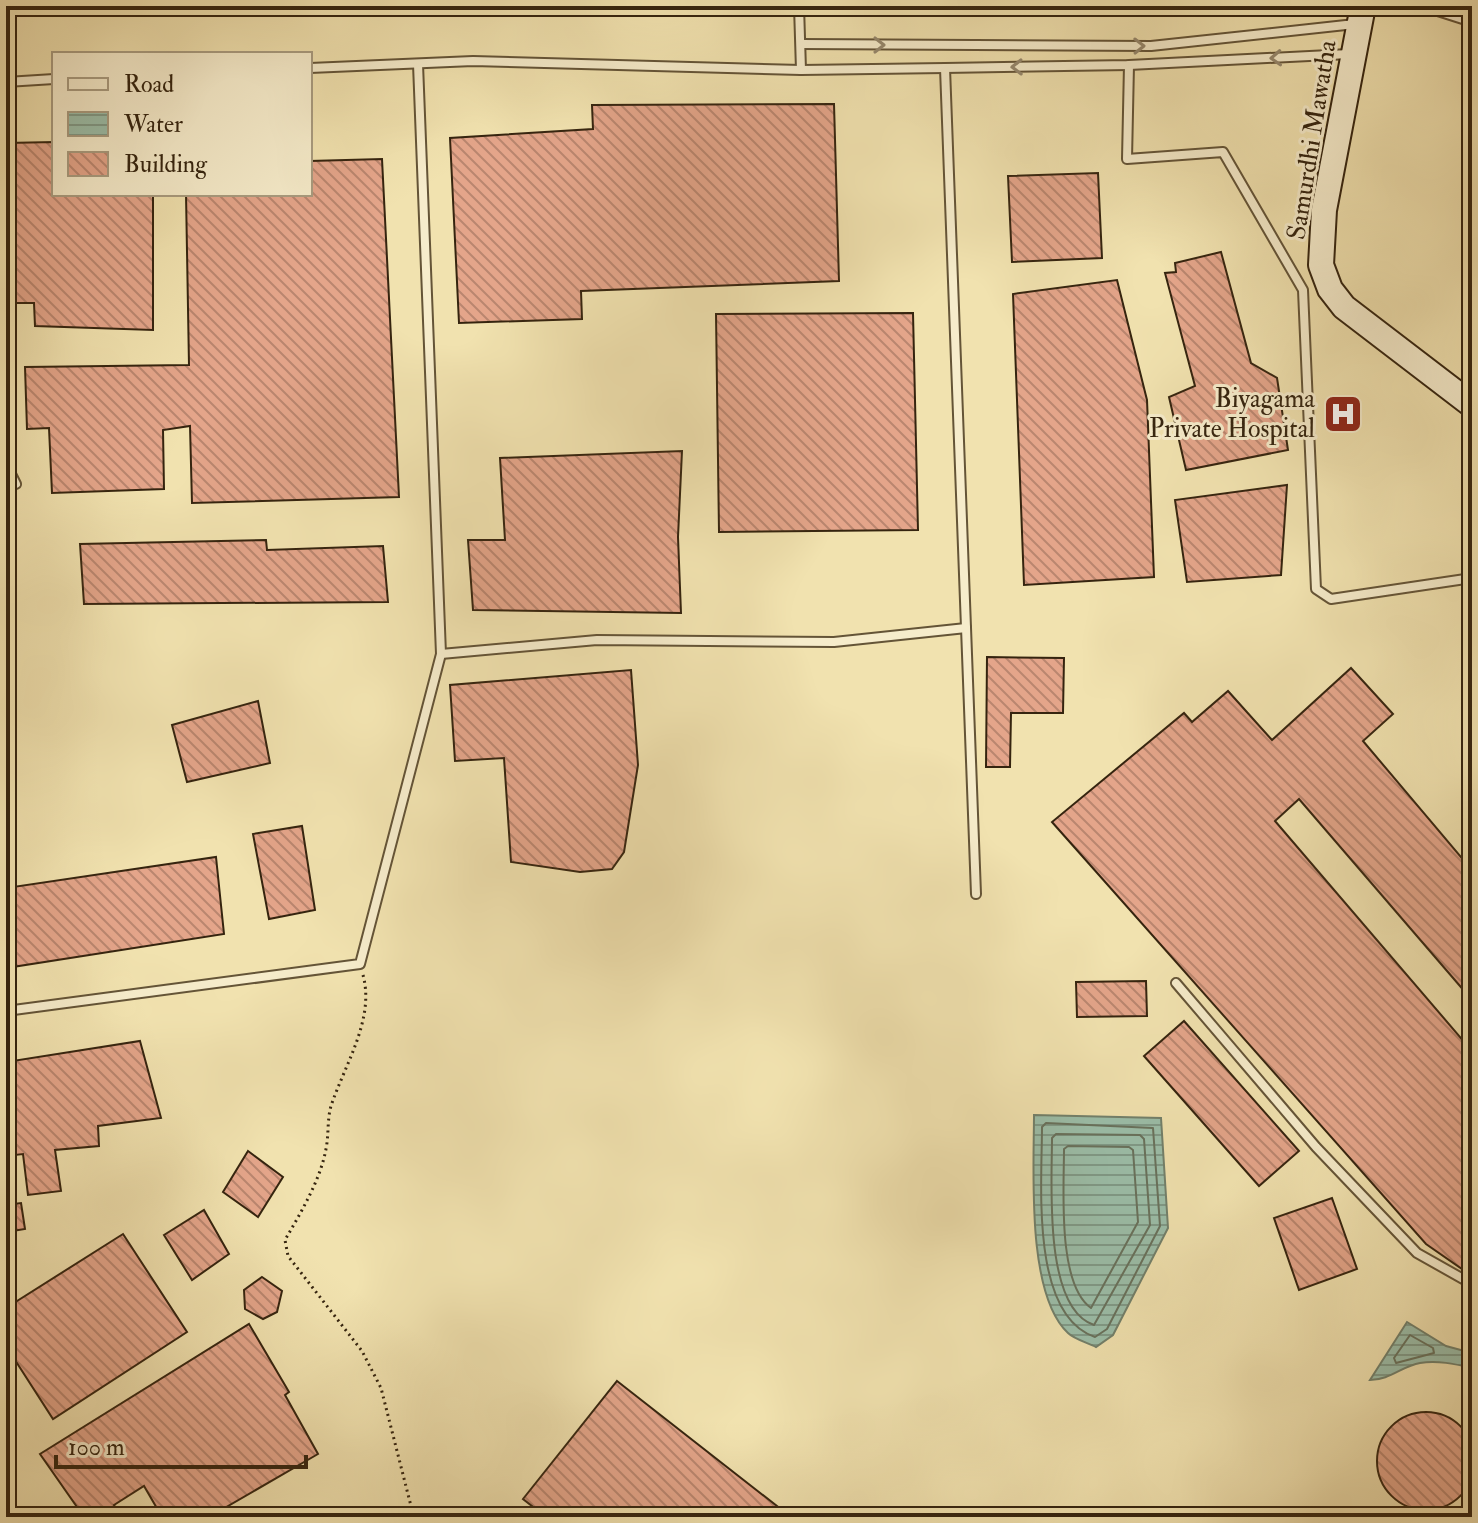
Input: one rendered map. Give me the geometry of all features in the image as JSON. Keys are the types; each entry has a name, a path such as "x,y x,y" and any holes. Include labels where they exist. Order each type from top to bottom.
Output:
{"main road":[{"name":"Samurdhi Mawatha","path":"1361,15 1324,210 1321,265 1330,289 1344,307 1472,405"}],"lane":[{"path":"799,6 801,70"},
{"path":"1422,6 1472,22"},
{"path":"801,44 1151,46 1361,15"},
{"path":"312,68 473,61 801,70 1129,65 1354,54"},
{"path":"6,1011 360,964 441,654 418,64"},
{"path":"1129,65 1127,159 1223,152 1303,290 1316,589 1331,599 1472,578"},
{"path":"945,68 976,894"},
{"path":"6,82 52,79"},
{"path":"6,464 16,484"},
{"path":"441,654 597,640 834,642 966,628"},
{"path":"1176,983 1316,1147 1417,1253 1472,1284"}],"path":[{"path":"360,964 369,995 358,1037 328,1116 326,1150 307,1202 285,1240 288,1256 362,1351 381,1388 412,1510"}],"water":[{"path":"1034,1115 1161,1118 1168,1228 1113,1335 1096,1347 1068,1333 1054,1315 1045,1290 1035,1230"},
{"path":"1407,1322 1446,1346 1472,1353 1472,1368 1426,1362 1370,1380"}],"building":[{"path":"834,104 839,281 581,291 582,319 459,323 450,138 593,129 592,105"},
{"path":"52,142 52,196 153,196 153,330 35,326 34,303 6,303 6,143"},
{"path":"382,159 399,497 192,503 190,426 163,430 164,489 52,493 49,428 27,429 25,367 189,365 186,196 312,196 312,161"},
{"path":"1098,173 1102,258 1012,262 1008,176"},
{"path":"1221,252 1251,363 1277,378 1288,450 1186,470 1169,397 1195,386 1165,273 1176,272 1175,263"},
{"path":"1117,280 1147,400 1154,577 1024,585 1013,294"},
{"path":"913,313 918,530 719,532 716,314"},
{"path":"682,451 678,537 681,613 473,610 468,540 505,540 500,458"},
{"path":"1287,485 1281,575 1187,582 1175,500"},
{"path":"266,540 267,550 383,546 388,602 84,604 80,544"},
{"path":"987,657 1064,658 1063,713 1011,713 1010,767 986,767"},
{"path":"1351,668 1393,714 1363,741 1472,870 1472,1000 1299,799 1275,821 1472,1051 1472,1276 1426,1244 1052,822 1184,713 1192,722 1228,691 1272,740"},
{"path":"631,670 638,765 624,852 612,869 580,872 511,862 504,758 455,761 450,685"},
{"path":"258,701 270,763 187,782 172,725"},
{"path":"302,826 315,910 269,919 253,834"},
{"path":"216,857 224,934 6,968 6,888"},
{"path":"1146,981 1147,1016 1077,1017 1076,982"},
{"path":"1184,1021 1299,1151 1259,1186 1144,1056"},
{"path":"140,1041 161,1118 98,1126 99,1146 55,1150 61,1191 28,1195 23,1154 6,1156 6,1062"},
{"path":"248,1151 283,1177 258,1217 223,1192"},
{"path":"1332,1198 1357,1269 1299,1290 1274,1218"},
{"path":"21,1203 25,1229 6,1232 6,1205"},
{"path":"204,1210 229,1254 192,1280 164,1235"},
{"path":"123,1234 187,1332 53,1419 6,1346 6,1308"},
{"path":"262,1277 282,1291 277,1312 263,1319 245,1309 244,1290"},
{"path":"249,1324 289,1392 285,1395 318,1454 209,1517 162,1517 144,1486 114,1505 121,1517 84,1517 40,1454"},
{"path":"617,1381 791,1517 546,1517 523,1499"},
{"path":"1426,1412 1445,1416 1461,1426 1471,1442 1475,1461 1471,1480 1461,1496 1445,1506 1426,1510 1407,1506 1391,1496 1381,1480 1377,1461 1381,1442 1391,1426 1407,1416"}],"place":[{"name":"Biyagama Private Hospital","path":"1343,414"}]}
